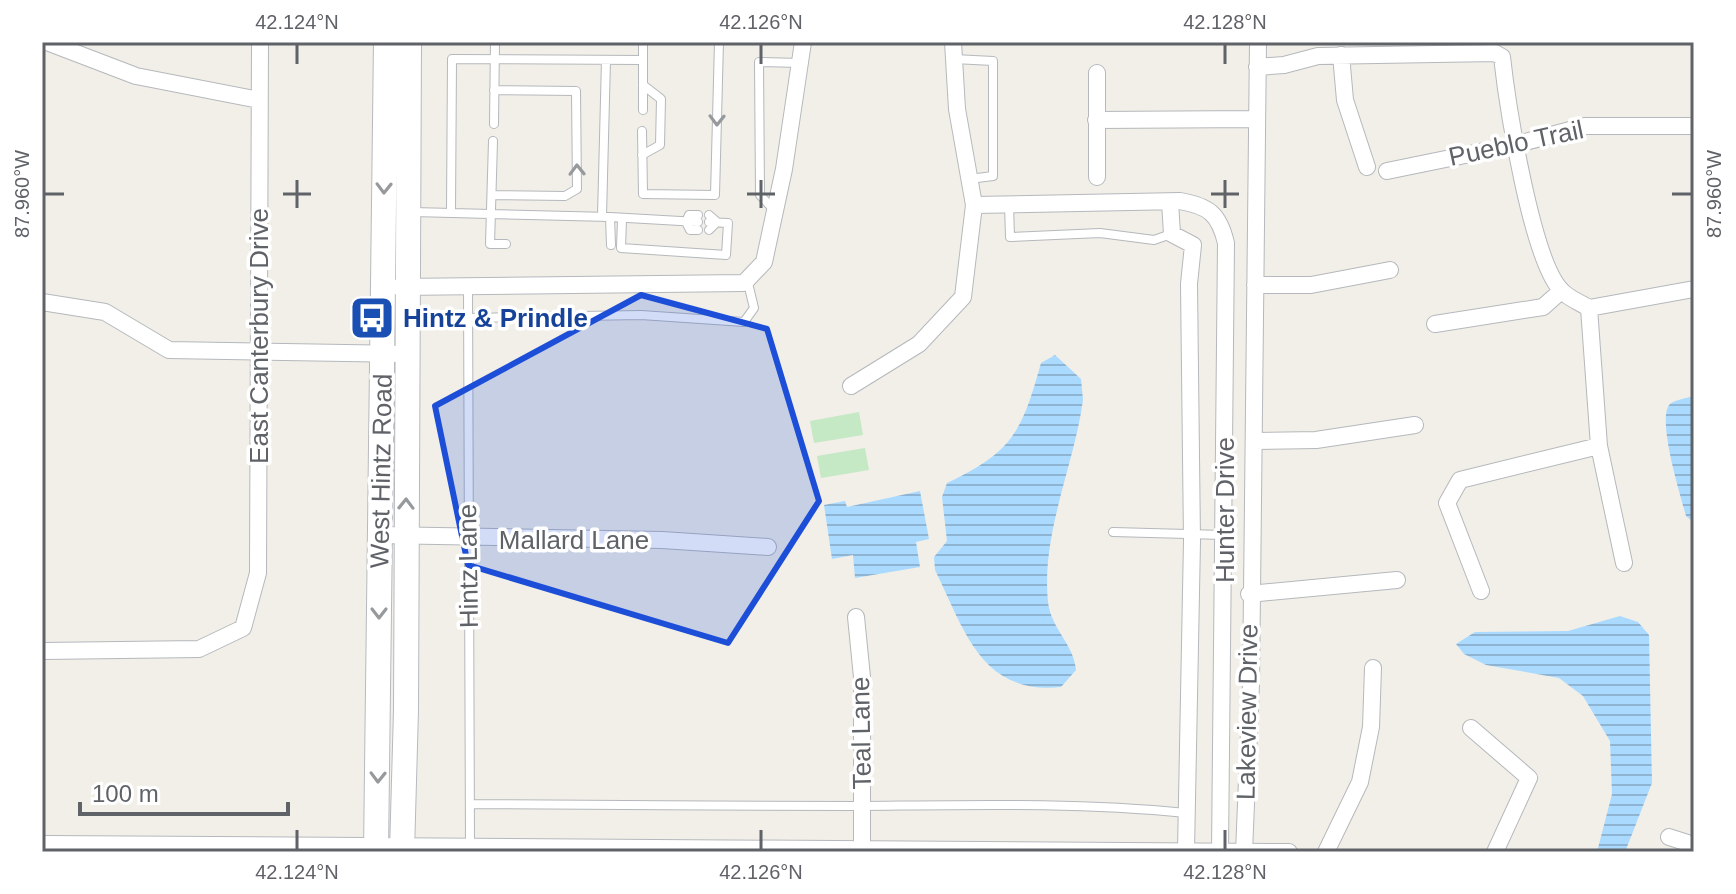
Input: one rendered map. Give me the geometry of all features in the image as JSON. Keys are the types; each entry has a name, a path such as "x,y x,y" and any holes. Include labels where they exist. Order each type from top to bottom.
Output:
{"main road":[{"name":"West Hintz Road","path":"376,849 386,42"},
{"name":"West Hintz Road","path":"402,849 409,42"}],"street":[{"path":"47,42 136,76 259,100"},
{"name":"East Canterbury Drive","path":"42,651 199,649 243,628 258,573 260,42"},
{"path":"381,287 739,282 764,262 803,42"},
{"name":"Lakeview Drive","path":"1244,852 1251,684 1249,594 1254,441 1258,42"},
{"path":"851,386 919,344 963,297 974,205 957,109 954,50"},
{"path":"1257,67 1341,55 1495,53 1502,57 1514,145 1546,264 1561,291 1589,308 1694,289"},
{"path":"1341,55 1345,100 1367,167"},
{"path":"1097,73 1097,177"},
{"path":"1096,120 1257,119"},
{"name":"Pueblo Trail","path":"1387,171 1514,145 1585,126 1694,126"},
{"path":"974,205 1170,202 1172,234 1193,245 1189,284 1192,534 1186,851"},
{"name":"Hunter Drive","path":"1170,202 1202,205 1220,218 1226,243 1220,851"},
{"path":"1255,285 1311,285 1390,270"},
{"path":"1435,324 1543,307 1561,291"},
{"path":"42,302 105,312 169,350 406,354"},
{"path":"1589,308 1599,446 1624,563"},
{"path":"1254,441 1316,440 1415,425"},
{"path":"1481,591 1447,503 1460,480 1599,446"},
{"name":"Mallard Lane","path":"379,535 466,539 662,540 768,547"},
{"path":"1249,594 1397,580"},
{"name":"Teal Lane","path":"856,617 862,677 862,849"},
{"path":"1326,852 1360,782 1371,727 1373,668"},
{"path":"1471,728 1529,778 1495,852"},
{"path":"1669,837 1694,845"},
{"path":"42,844 376,849 470,846 556,850 1289,852"}],"lane":[{"path":"494,124 495,42"},
{"path":"643,42 643,110"},
{"path":"642,131 643,194 715,195 719,42"},
{"path":"954,50 993,61 993,176 969,179"},
{"path":"451,211 457,159 452,135 452,110 457,86 452,59 643,60"},
{"path":"606,60 608,245 726,255 728,223 711,222"},
{"path":"775,211 760,195 759,62 800,63"},
{"path":"642,155 660,145 661,99 643,85"},
{"path":"483,87 576,91 577,189 565,196 492,195"},
{"path":"452,110 462,110"},
{"path":"483,110 494,110"},
{"path":"452,135 462,134"},
{"path":"493,141 488,160 492,195 490,244 506,244"},
{"path":"1009,205 1010,237 1100,233 1154,240 1172,234"},
{"path":"408,212 491,212 686,222"},
{"path":"689,215 698,222 690,230 686,222 689,215"},
{"path":"621,248 622,219"},
{"path":"468,318 641,315 744,322 754,308 739,282"},
{"name":"Hintz Lane","path":"468,287 466,539 470,572 470,846"},
{"path":"1113,532 1225,535"},
{"path":"470,804 862,806 997,802 1111,806 1186,813"}],"highlighted area":[{"path":"641,295 767,329 819,501 728,643 468,565 435,406"}],"green space":[{"path":"859,412 863,435 814,443 810,421"},
{"path":"865,448 869,470 821,478 817,456"}],"water":[{"path":"1055,355 1081,379 1083,400 1054,526 1047,577 1050,612 1071,652 1076,670 1061,687 1034,687 1012,681 994,670 979,654 935,570 934,557 947,541 942,497 947,483 987,461 1012,437 1028,406 1041,363"},
{"path":"1694,396 1694,523 1686,516 1671,458 1666,412 1670,404"},
{"path":"920,491 929,539 916,542 920,567 855,578 853,555 832,559 824,505 845,501 847,507"},
{"path":"1620,616 1638,622 1649,635 1652,783 1625,852 1597,852 1612,794 1610,741 1583,696 1559,678 1486,665 1464,654 1456,644 1475,632 1568,631"}],"place":[{"name":"Hintz & Prindle","path":"372,318"}]}
